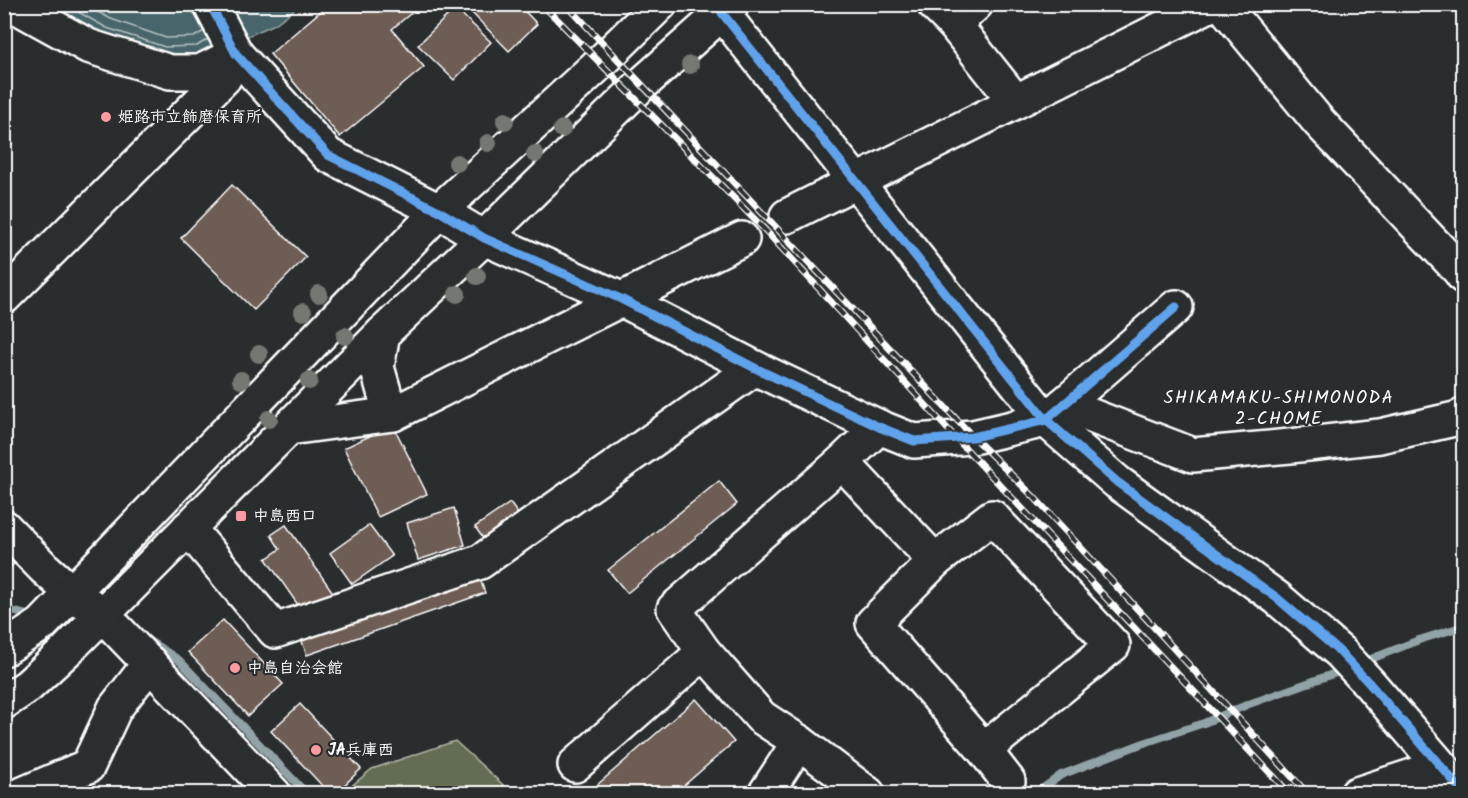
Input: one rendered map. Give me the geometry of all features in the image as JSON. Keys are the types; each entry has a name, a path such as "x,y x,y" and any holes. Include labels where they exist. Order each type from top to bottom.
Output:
{"street":[{"path":"12,4 88,46 170,72 200,72 236,54"},
{"path":"210,4 236,54 328,156 439,211 484,238 621,299 755,368 879,427 914,441 973,437 1055,412 1176,307"},
{"path":"4,649 42,624 439,211 600,63 660,4"},
{"path":"787,216 1211,4"},
{"path":"1222,4 1319,122 1464,277"},
{"path":"4,702 28,686 67,650 383,333 641,85 725,8 856,180 1117,482 1277,598 1340,652 1464,794"},
{"path":"955,11 1015,101"},
{"path":"4,297 224,78 236,54"},
{"path":"289,428 393,414 742,239"},
{"path":"383,333 377,367 393,414"},
{"path":"188,528 275,631 480,562 755,368"},
{"path":"1055,412 1193,455 1380,436 1464,415"},
{"path":"868,794 762,717 704,652 674,609 879,427"},
{"path":"842,462 935,561"},
{"path":"984,750 1113,645 992,517 935,561 873,623 984,750 1008,781"},
{"path":"4,526 44,568 72,593 102,614 150,663 257,788"},
{"path":"72,593 92,598 108,594 132,583"},
{"path":"42,624 80,613 102,614"},
{"path":"576,765 704,652"},
{"path":"23,794 88,766 115,708 150,663"},
{"path":"765,794 799,742"},
{"path":"1357,794 1440,767"}],"green space":[{"path":"455,741 512,793 343,793 372,769"}],"water":[{"path":"36,5 300,5 275,24 216,50 201,60 163,61 102,40"}],"building":[{"path":"329,4 422,4 392,29 424,67 340,137 270,54"},
{"path":"476,4 518,4 537,24 509,51 470,11"},
{"path":"455,8 491,42 454,80 418,45"},
{"path":"232,185 306,257 254,310 181,238"},
{"path":"393,425 427,494 378,517 344,448"},
{"path":"719,481 737,504 627,593 608,570"},
{"path":"510,503 523,521 488,545 475,527"},
{"path":"454,508 465,545 418,560 407,523"},
{"path":"286,525 334,594 305,615 266,559 280,549 271,535"},
{"path":"369,525 392,556 352,584 330,553"},
{"path":"4,546 17,562 4,571"},
{"path":"478,573 485,593 307,655 299,634"},
{"name":"中島自治会館","path":"223,620 283,684 248,716 188,652"},
{"path":"696,699 734,742 674,794 604,794 597,785"},
{"name":"JA兵庫西","path":"300,704 361,769 335,794 330,794 271,731"}],"waterway":[{"path":"4,609 35,617"},
{"path":"1361,663 1419,640 1464,626"},
{"path":"145,638 179,660 307,794"},
{"path":"1035,794 1061,775 1344,670"}],"railway":[{"path":"542,4 766,231 955,437 1290,794"},
{"path":"566,4 973,437 1034,497 1308,794"}],"cycle path":[{"path":"210,4 236,54 328,155 439,211 484,238 621,299 755,368 879,427 914,441 973,437 1046,420 1176,307"},
{"path":"722,4 722,13 1046,420 1117,482 1277,598 1340,652 1464,793"}],"place":[{"name":"姫路市立飾磨保育所","path":"106,117"},
{"name":"中島西口","path":"241,516"},
{"name":"中島自治会館","path":"235,668"},
{"name":"JA兵庫西","path":"316,750"}],"district":[{"name":"SHIKAMAKU-SHIMONODA 2-CHOME","path":"1279,408"}]}
